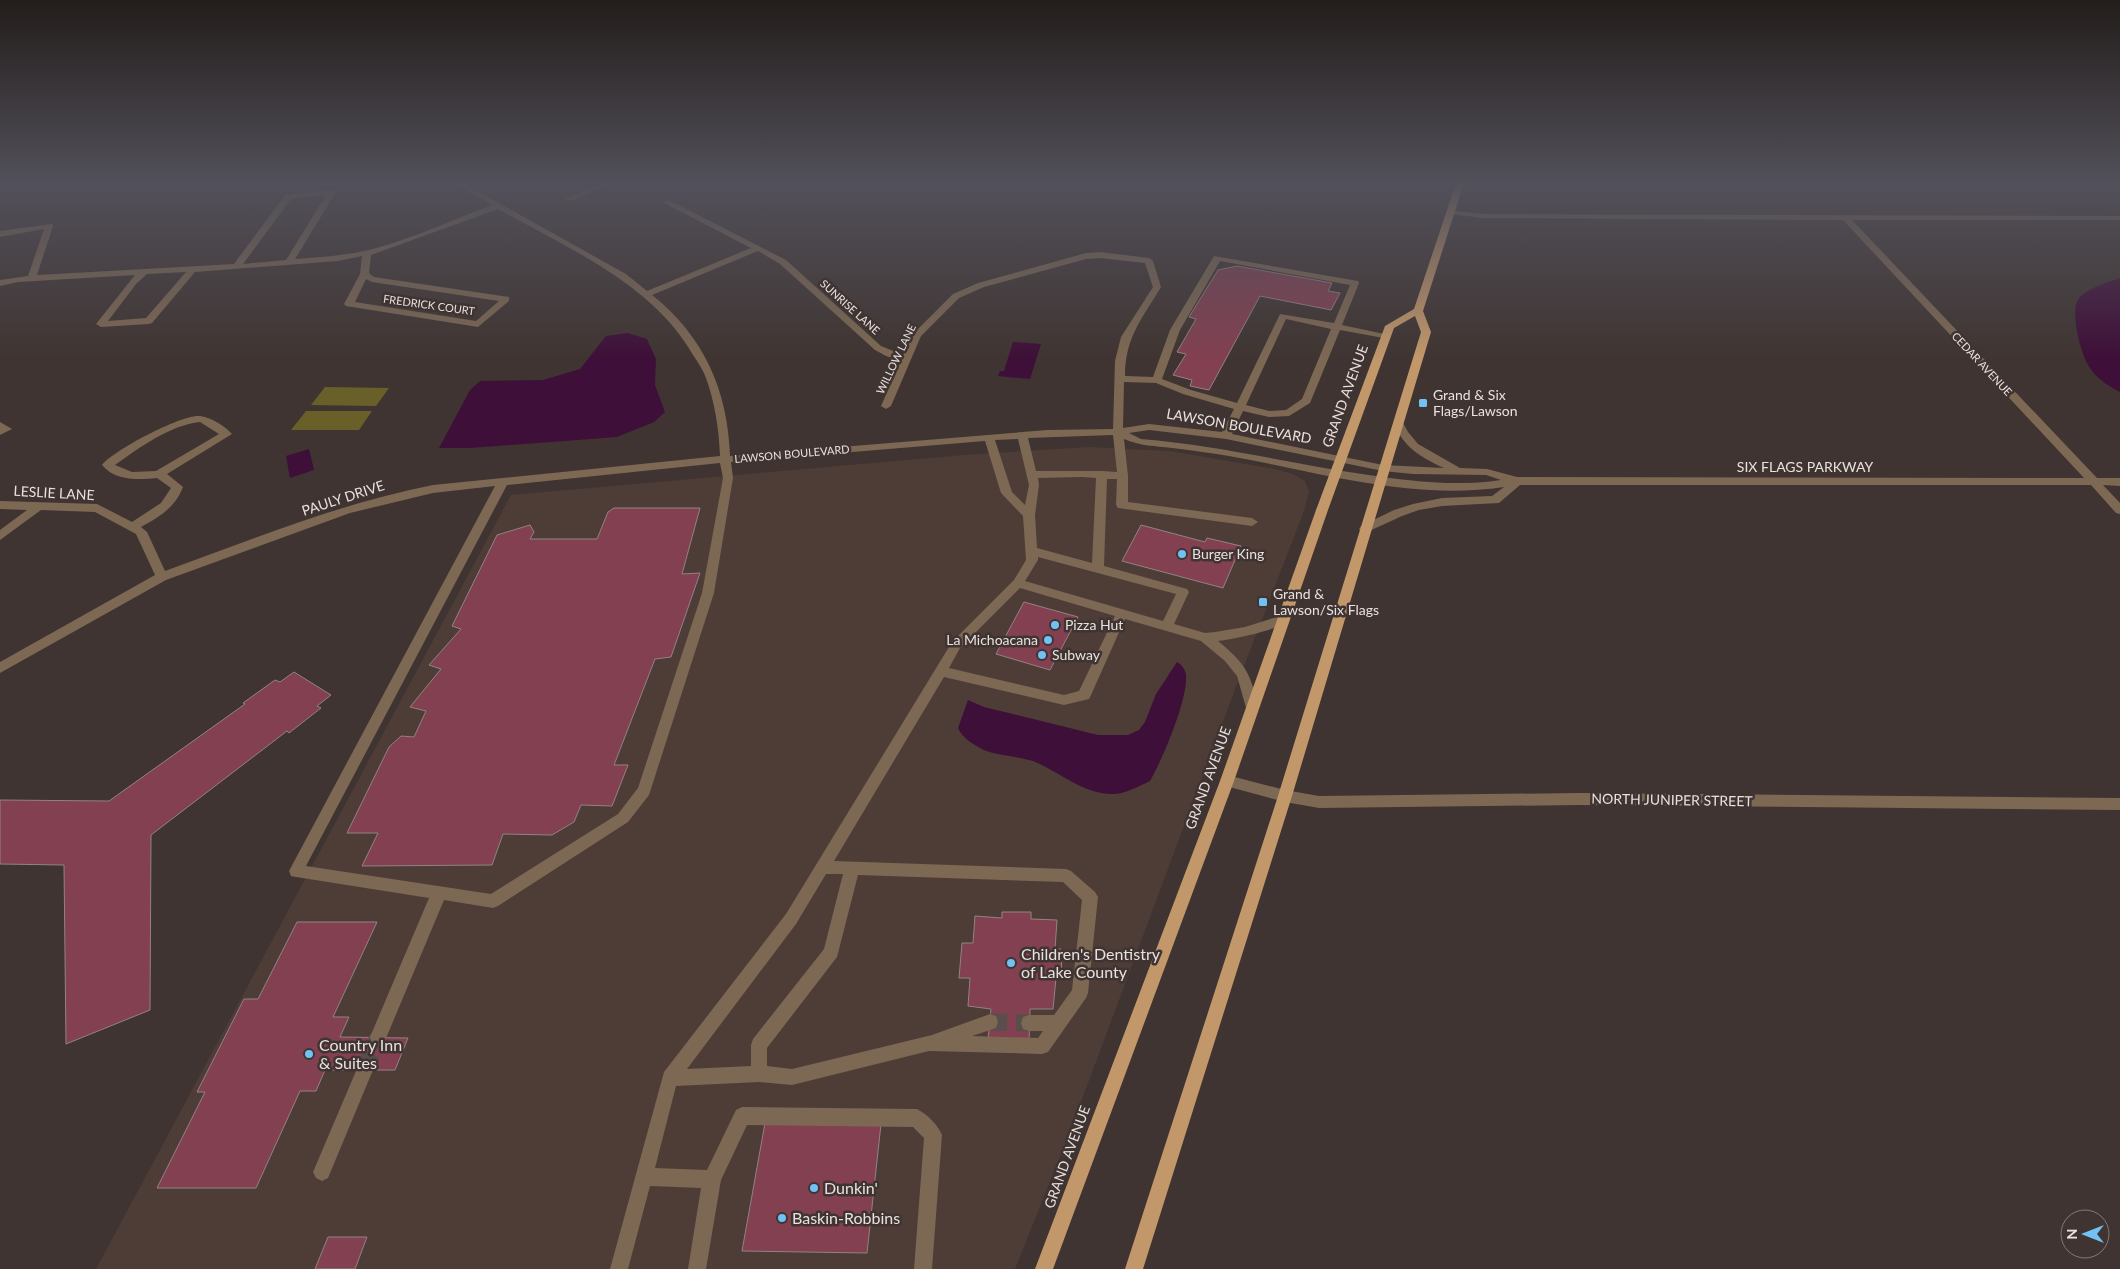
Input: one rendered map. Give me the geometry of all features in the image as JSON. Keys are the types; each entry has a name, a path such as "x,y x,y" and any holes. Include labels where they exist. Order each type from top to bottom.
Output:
{"main road":[{"path":"1134,1269 1284,796 1426,332 1418,311 1440,242"},
{"name":"GRAND AVENUE","path":"1044,1269 1227,781 1283,619 1390,326 1418,311"}],"street":[{"path":"31,279 43,242"},
{"path":"237,266 255,242"},
{"path":"289,262 301,242"},
{"path":"0,283 31,279 338,258 367,253 397,242"},
{"name":"LAWSON BOULEVARD","path":"563,242 623,276 663,308 685,332 711,377 724,430 725,460 1022,435 1118,432 1148,427 1226,436 1383,468"},
{"name":"SUNRISE LANE","path":"746,242 783,262 878,348 889,354 906,359"},
{"name":"CEDAR AVENUE","path":"1869,242 2120,510"},
{"path":"647,294 758,248"},
{"name":"FREDRICK COURT","path":"364,274 372,279 506,299 478,324 349,304 364,274 367,253"},
{"name":"WILLOW LANE","path":"886,406 918,335 926,324 956,296 967,290 1010,276 1086,256 1100,255 1148,261 1157,287 1126,337 1120,361 1120,379"},
{"path":"1157,380 1175,330 1217,258 1355,284 1306,401 1290,413 1269,414 1239,407 1187,392 1157,380 1120,379 1118,432 1123,476 1122,505 1252,522"},
{"path":"144,272 132,282 101,324 149,321 193,269"},
{"path":"1226,436 1283,316 1386,337"},
{"path":"132,527 162,509 175,497 178,487 159,474 136,477 121,475 107,465 120,455 186,420 201,419 227,434 159,474"},
{"name":"SIX FLAGS PARKWAY","path":"1398,423 1410,444 1428,456 1460,471"},
{"path":"0,424 7,429 0,432"},
{"name":"LAWSON BOULEVARD","path":"1118,432 1139,442 1229,453 1335,474 1380,480"},
{"path":"619,1269 670,1078 791,919 956,645 1018,583 1032,560 1029,515 1034,485 1022,435"},
{"path":"989,438 1007,493 1029,515"},
{"path":"504,482 296,871 493,901 623,818 644,791 708,593 728,478 725,460"},
{"name":"PAULY DRIVE","path":"0,668 162,577 346,510 407,494 504,482 725,460"},
{"name":"SIX FLAGS PARKWAY","path":"1383,468 1413,471 1487,472 1517,481"},
{"path":"1032,476 1102,474 1123,476"},
{"path":"1098,569 1102,474"},
{"name":"SIX FLAGS PARKWAY","path":"1380,480 1418,486 1485,486 1517,481 2120,482"},
{"path":"1365,529 1398,513 1417,507 1442,502 1495,500 1517,481"},
{"name":"LESLIE LANE","path":"0,505 97,508 141,532 162,577"},
{"path":"0,536 39,506"},
{"path":"1032,552 1183,592 1166,626"},
{"path":"1018,583 1205,638 1232,636 1260,629 1283,619"},
{"path":"940,671 1064,700 1084,695 1122,614"},
{"path":"1205,638 1230,658 1243,674 1252,707"},
{"name":"NORTH JUNIPER STREET","path":"1227,781 1284,796 1319,802 1578,799 2120,804"},
{"path":"821,868 1066,876 1090,898 1080,993 1042,1046 929,1043"},
{"path":"759,1074 759,1046 832,952 852,868"},
{"path":"378,1038 439,893"},
{"path":"670,1078 759,1074 792,1077 929,1043 990,1022"},
{"path":"1029,1023 1058,1023"},
{"path":"322,1172 365,1070"},
{"path":"697,1269 712,1179 742,1116 917,1118 934,1135 923,1269"},
{"path":"644,1177 712,1179"}],"shaded area":[{"path":"2120,278 2120,392 2100,379 2090,368 2080,345 2075,308 2077,302 2084,294 2096,287"},
{"path":"628,333 647,339 656,359 655,385 665,412 654,422 617,437 470,448 439,448 470,390 480,381 543,380 580,369 606,336"},
{"path":"1013,342 1041,344 1030,379 998,376 1000,371 1004,371"},
{"path":"325,387 389,388 376,406 311,405"},
{"path":"306,411 372,411 359,430 291,430"},
{"path":"1088,447 1170,451 1275,469 1293,474 1305,481 1309,492 1304,511 1236,687 1069,1134 1015,1269 96,1269 511,495 963,455"},
{"path":"309,449 314,470 290,478 286,456"},
{"path":"1177,662 1185,671 1186,686 1168,744 1150,781 1126,792 1115,794 1100,793 1080,786 1033,761 984,750 965,738 958,728 968,700 984,707 1098,735 1128,735 1139,730 1145,722 1156,694"}],"building":[{"path":"1237,266 1332,283 1328,291 1340,293 1331,310 1260,296 1209,390 1190,386 1192,380 1173,375 1186,354 1177,352 1196,319 1189,317 1218,270"},
{"path":"614,508 700,508 682,574 700,573 671,657 655,659 614,765 628,765 612,806 581,805 574,822 552,835 503,834 492,865 362,866 378,833 347,833 389,747 401,736 414,737 426,711 410,707 441,669 429,665 461,629 452,626 497,535 530,525 534,532 530,539 597,539 608,512"},
{"name":"Burger King","path":"1141,525 1205,542 1207,538 1241,546 1223,588 1122,561"},
{"path":"1024,602 1078,617 1050,670 996,654"},
{"path":"294,672 331,695 317,706 321,708 289,733 287,731 151,835 150,1010 66,1044 64,865 0,864 0,800 109,801 245,704 243,703 275,680 280,682"},
{"name":"Children's Dentistry of Lake County","path":"1002,912 1031,912 1031,919 1057,920 1055,949 1061,949 1062,978 1056,978 1053,1009 1030,1009 1029,1041 988,1040 991,1009 968,1006 970,978 959,978 962,943 973,943 975,916 1002,918"},
{"name":"Country Inn & Suites","path":"297,922 377,922 333,1017 349,1017 340,1037 408,1038 395,1070 325,1070 316,1091 300,1091 256,1188 157,1188 205,1092 197,1092 244,999 258,999"},
{"name":"Dunkin'","path":"765,1123 881,1124 867,1253 742,1251"},
{"path":"328,1237 367,1237 355,1269 315,1269"}],"tunnel":[{"path":"990,1022 1029,1023"},
{"path":"365,1070 378,1037"}],"place":[{"name":"Grand & Six Flags/Lawson","path":"1423,403"},
{"name":"Burger King","path":"1182,554"},
{"name":"Grand & Lawson/Six Flags","path":"1263,602"},
{"name":"Pizza Hut","path":"1055,625"},
{"name":"La Michoacana","path":"1048,640"},
{"name":"Subway","path":"1042,655"},
{"name":"Children's Dentistry of Lake County","path":"1011,963"},
{"name":"Country Inn & Suites","path":"309,1054"},
{"name":"Dunkin'","path":"814,1188"},
{"name":"Baskin-Robbins","path":"782,1218"}]}
